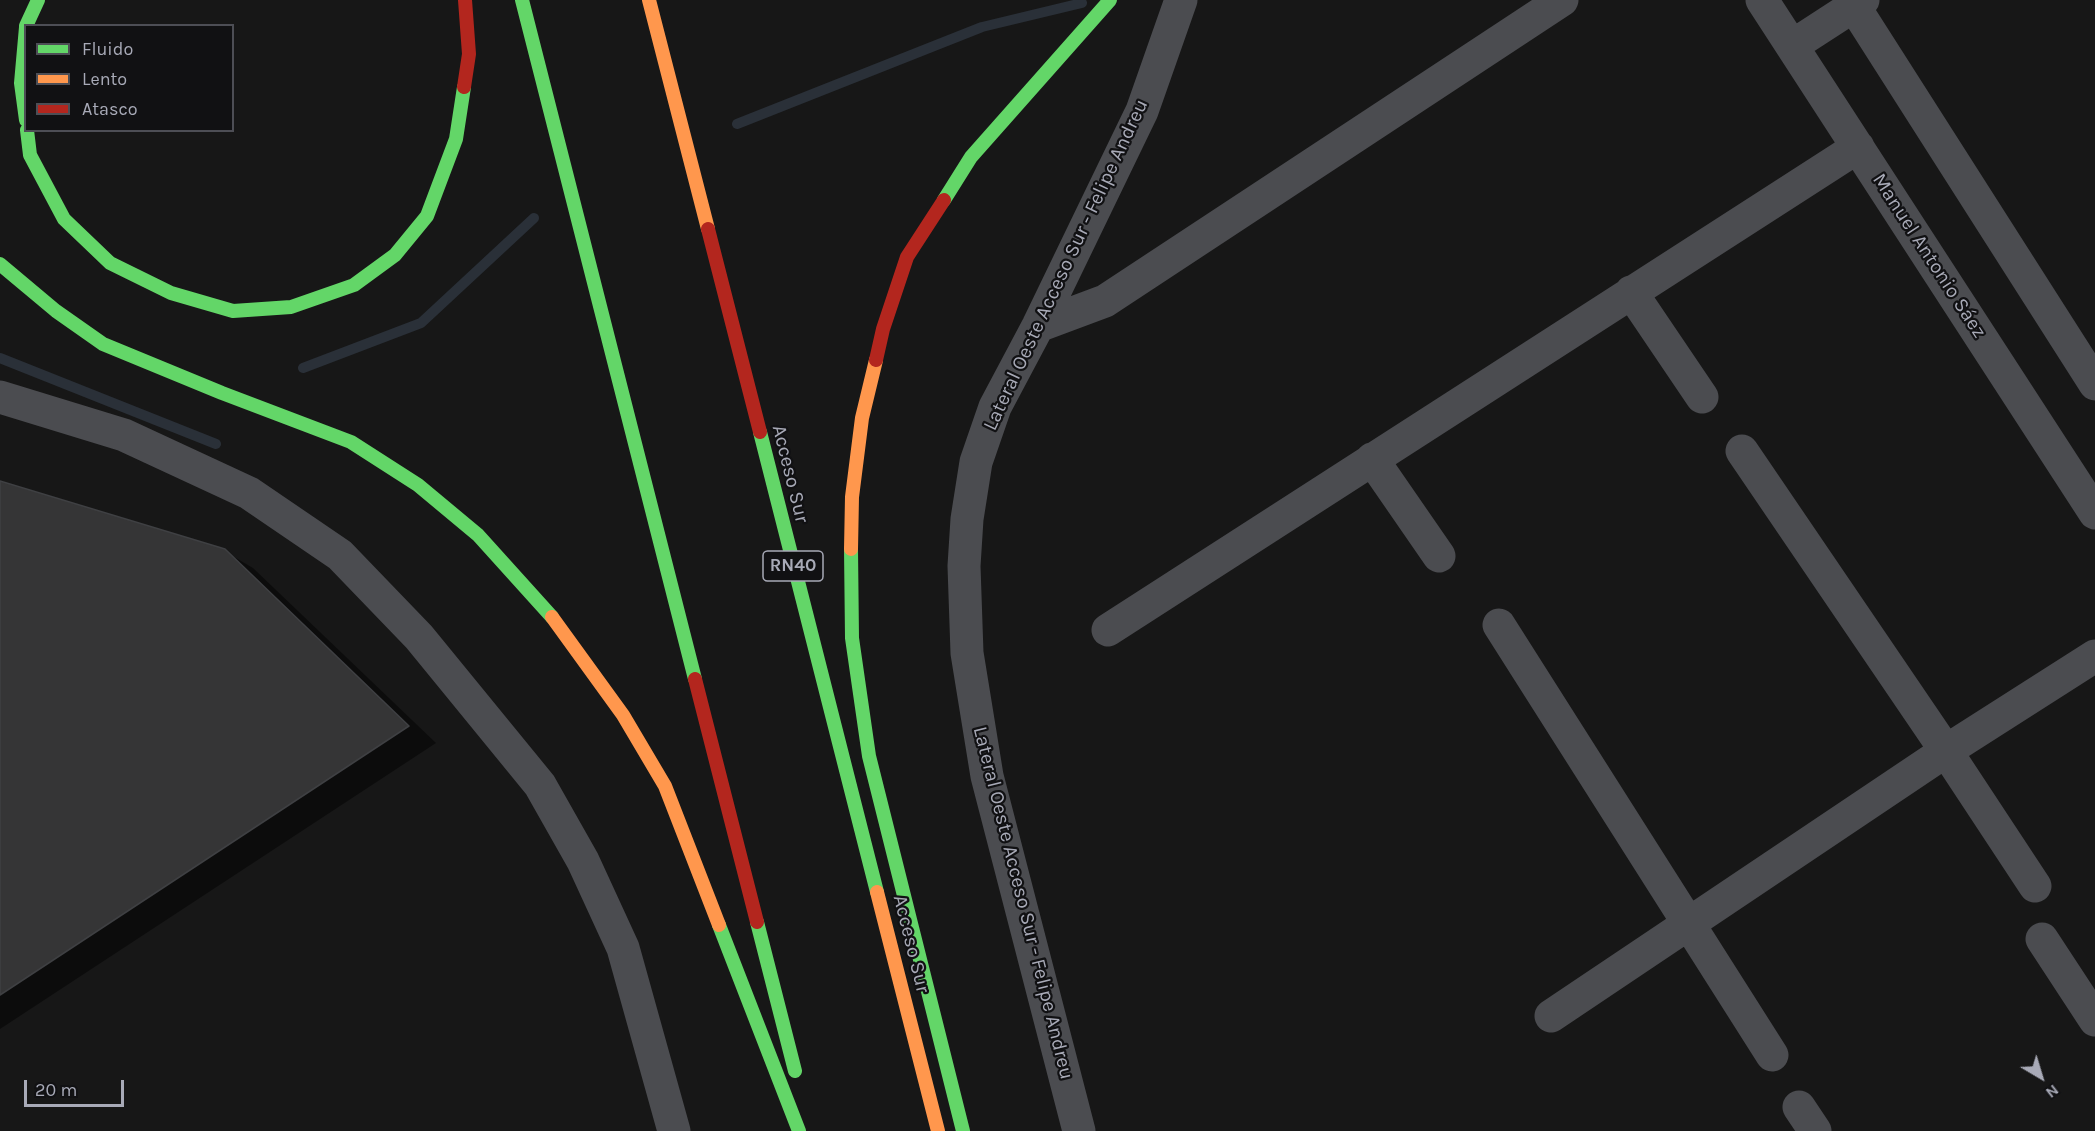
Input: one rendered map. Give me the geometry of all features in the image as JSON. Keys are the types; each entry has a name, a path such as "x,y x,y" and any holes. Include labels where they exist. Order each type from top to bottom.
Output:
{"highway":[{"path":"27,24 38,0"},
{"path":"27,132 30,155 64,219 110,263 171,293 233,311 291,307 354,285 395,255 427,216 456,140 469,54 465,0"},
{"path":"522,0 798,1085"},
{"name":"Acceso Sur","path":"649,0 938,1131"},
{"path":"963,1131 869,756 852,638 850,566 852,497 862,418 883,328 907,256 971,157 1110,0"},
{"path":"24,49 21,83 24,105"},
{"path":"0,264 56,311 103,344 222,393 351,442 418,485 478,535 548,612 623,715 665,786 799,1131"},
{"path":"804,1108 810,1131"}],"street":[{"name":"Lateral Oeste Acceso Sur - Felipe Andreu","path":"1079,1131 987,776 967,653 964,566 967,519 976,462 995,407 1038,326 1142,111 1181,0"},
{"path":"1038,326 1105,301 1562,0"},
{"name":"Manuel Antonio Sáez","path":"1762,0 2095,513"},
{"path":"1792,46 1856,2 2095,384"},
{"path":"1108,630 1858,147"},
{"path":"1631,292 1702,397"},
{"path":"0,398 124,435 249,493 340,555 419,637 540,785 583,861 622,948 674,1131"},
{"path":"1742,451 2035,886"},
{"path":"1372,459 1439,556"},
{"path":"1499,625 1772,1055"},
{"path":"1551,1016 1946,751 2095,656"},
{"path":"2042,939 2095,1020"}],"building":[{"path":"0,481 225,549 409,726 0,995"}],"waterway":[{"path":"737,124 982,27 1082,3"},
{"path":"303,368 421,323 534,218"},
{"path":"0,358 216,444"}],"traffic: fast":[{"path":"27,24 38,0"},
{"path":"522,0 695,679"},
{"path":"944,200 971,157 1110,0"},
{"path":"24,49 21,83 24,105"},
{"path":"27,132 30,155 64,219 110,263 171,293 233,311 291,307 354,285 395,255 427,216 456,139 464,87"},
{"path":"0,264 56,311 103,344 222,393 351,442 418,485 478,535 552,617"},
{"path":"760,432 877,892"},
{"path":"851,549 852,638 869,756 963,1131"},
{"path":"757,922 795,1071"},
{"path":"719,925 799,1131"}],"traffic: slow":[{"path":"649,0 708,229"},
{"path":"851,549 852,497 862,418 876,360"},
{"path":"552,617 623,715 665,786 719,925"},
{"path":"877,892 938,1131"}],"traffic: jam":[{"path":"464,87 469,54 465,0"},
{"path":"876,360 883,329 907,257 944,200"},
{"path":"708,229 760,432"},
{"path":"695,679 757,922"}]}
